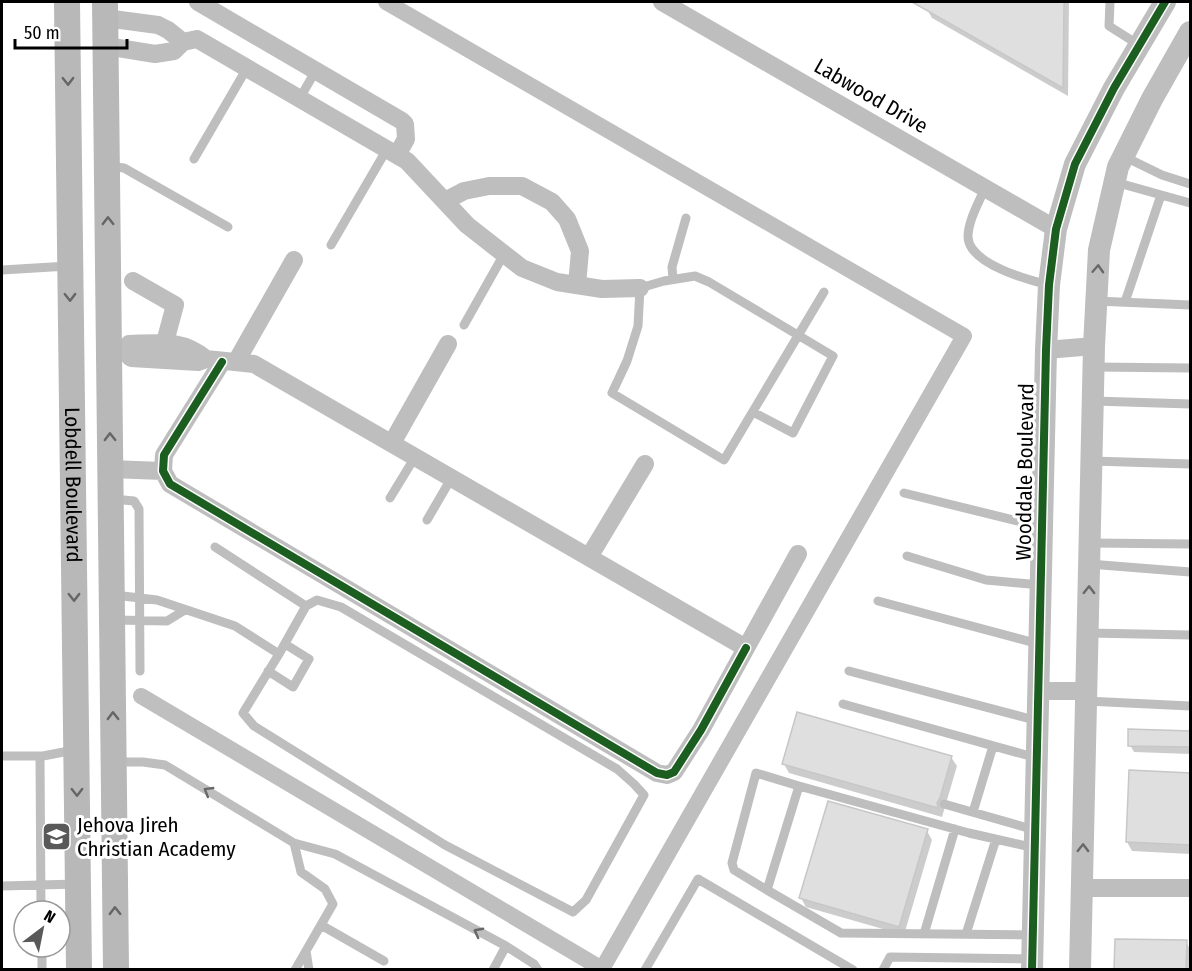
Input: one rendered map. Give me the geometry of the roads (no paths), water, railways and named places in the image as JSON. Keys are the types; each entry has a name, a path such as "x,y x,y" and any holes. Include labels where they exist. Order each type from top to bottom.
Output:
{"main road":[{"name":"Lobdell Boulevard","path":"67,2 79,969"},
{"name":"Lobdell Boulevard","path":"105,10 108,265 116,351 110,469 116,969"},
{"path":"70,266 108,265"},
{"path":"78,889 88,911 92,969"}],"street":[{"path":"198,2 405,124 406,139 392,152"},
{"name":"Labwood Drive","path":"662,2 1056,229"},
{"name":"Wooddale Boulevard","path":"1032,964 1046,350 1049,285 1056,229 1075,164 1114,88 1165,2"},
{"path":"105,10 158,25 183,42"},
{"path":"106,45 154,54 174,51 183,42 197,39 407,161 467,225 522,268 557,282 603,289 640,288"},
{"path":"1080,969 1098,250 1118,167 1183,51 1140,45"},
{"path":"446,201 464,191 489,186 522,186 552,202 567,219 580,251 577,285"},
{"path":"294,260 221,361 164,456 163,471 170,484 657,773 667,775 674,772 701,730 798,554"},
{"path":"133,281 175,305 164,350"},
{"path":"392,443 448,344"},
{"path":"116,351 131,358 164,350 198,362 221,361 254,364 746,648"},
{"path":"1046,350 1094,357"},
{"path":"589,557 645,464"},
{"path":"110,469 163,471"},
{"path":"1038,691 1086,696"},
{"path":"1082,888 1191,888"}],"lane":[{"path":"1110,2 1108,26 1140,45"},
{"path":"194,159 248,68"},
{"path":"300,98 316,70"},
{"path":"331,245 392,152"},
{"path":"1123,156 1162,175 1191,184"},
{"path":"107,166 124,168 228,227"},
{"path":"1114,182 1191,203"},
{"path":"985,188 971,224 968,237 971,246 987,262 1022,278 1049,285"},
{"path":"1125,302 1161,195"},
{"path":"673,279 672,267 686,218"},
{"path":"464,326 504,254"},
{"path":"2,270 70,266"},
{"path":"753,412 794,433 833,356 799,336 695,276 640,288 638,326 627,360 612,393 724,460 753,412 799,336 824,292"},
{"path":"1096,301 1191,305"},
{"path":"1094,357 1191,368"},
{"path":"1093,401 1191,404"},
{"path":"390,498 415,457"},
{"path":"1092,462 1191,464"},
{"path":"427,520 452,477"},
{"path":"904,493 1042,527"},
{"path":"111,498 134,501 139,509 140,671"},
{"path":"1090,553 1191,544"},
{"path":"215,547 306,606"},
{"path":"1090,553 1191,572"},
{"path":"907,556 986,580 1041,585"},
{"path":"112,608 140,598 157,600 235,626 279,654"},
{"path":"317,600 341,606 617,769 634,783 644,795 586,900 573,912 445,845 254,726 243,713 306,606 317,600"},
{"path":"878,601 1039,644"},
{"path":"112,608 140,622 167,621 184,610"},
{"path":"1088,633 1191,635"},
{"path":"268,671 293,687 309,659 285,644"},
{"path":"849,671 1038,721"},
{"path":"1086,696 1191,706"},
{"path":"843,704 1037,758"},
{"path":"973,812 993,746"},
{"path":"2,756 40,756 76,750"},
{"path":"40,756 41,899"},
{"path":"114,762 165,765 294,843 335,854 506,946 538,969"},
{"path":"1033,935 841,933 734,870 732,863 756,773 996,839 1035,839"},
{"path":"767,890 799,786"},
{"path":"944,804 973,812 1035,839"},
{"path":"924,934 955,829"},
{"path":"966,934 996,839"},
{"path":"294,843 301,872 325,889 333,904 295,969"},
{"path":"645,969 698,879 853,969"},
{"path":"2,886 41,885 78,889"},
{"path":"321,925 384,962"},
{"path":"493,969 506,946"},
{"path":"306,951 309,969"},
{"path":"883,969 890,957 1032,964"}],"waterway":[{"path":"141,696 602,969 964,336 386,2"}],"place":[{"name":"Jehova Jireh Christian Academy","path":"56,837"}]}
